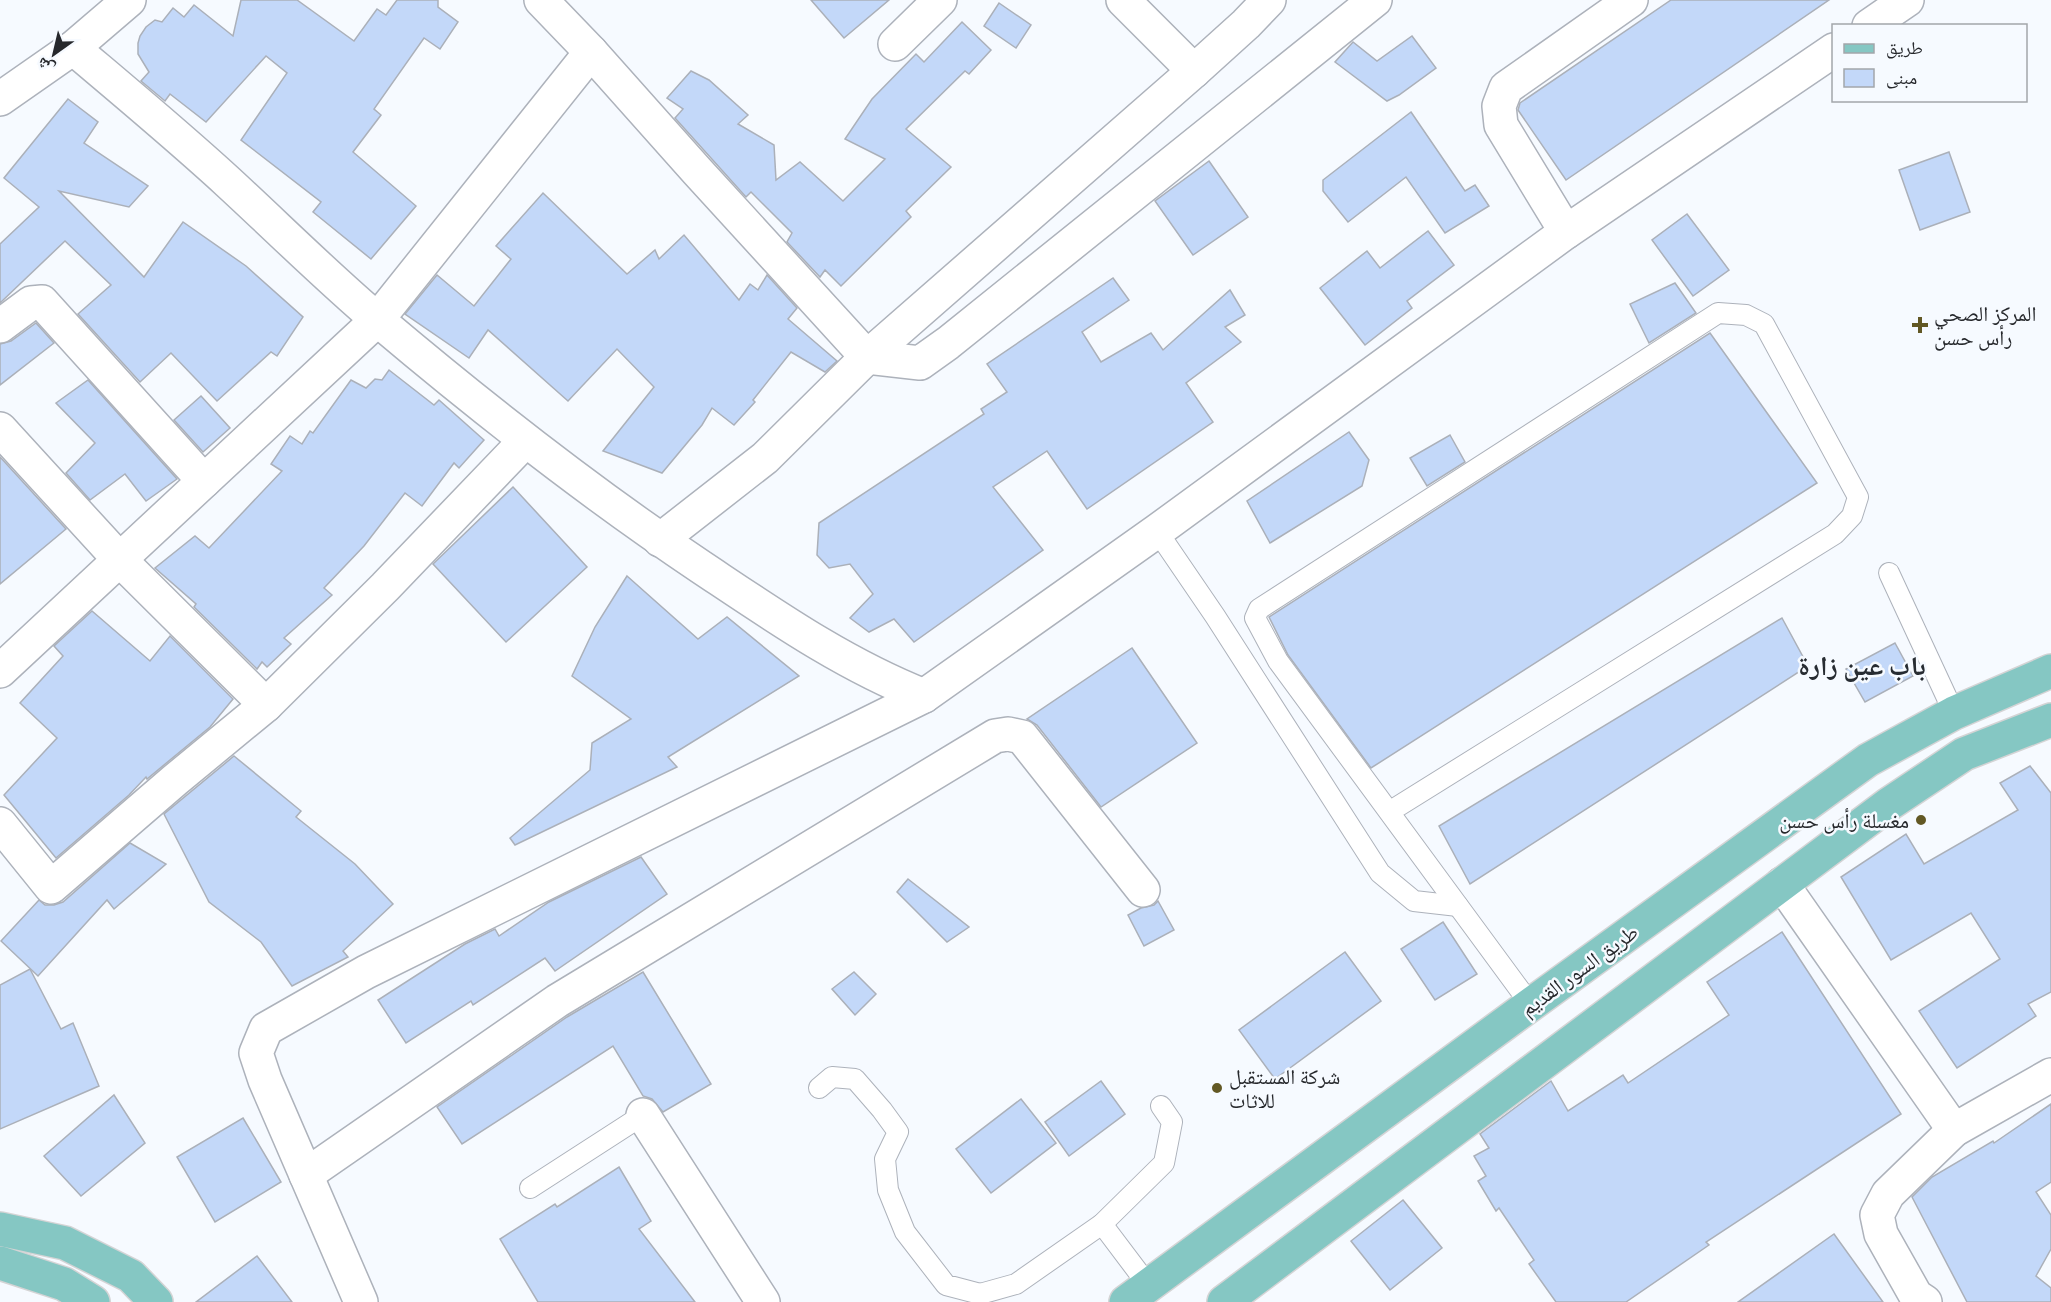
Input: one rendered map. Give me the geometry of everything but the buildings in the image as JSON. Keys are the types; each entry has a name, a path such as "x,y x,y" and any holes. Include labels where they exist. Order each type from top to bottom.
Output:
{"main road":[{"name":"طريق السور القديم","path":"1145,1296 1531,1005 1868,760 1954,713 2051,671"},
{"path":"1224,1302 1889,804 1964,754 2051,720"},
{"path":"0,1229 65,1243 131,1276 156,1302"},
{"path":"0,1263 64,1284 93,1302"}],"street":[{"path":"0,99 73,48 129,0"},
{"path":"895,44 940,0"},
{"path":"1123,0 1194,71"},
{"path":"660,540 765,458 867,357 1194,71 1269,0"},
{"path":"543,1 867,357 920,363 1375,0"},
{"path":"1566,232 1501,125 1499,106 1506,88 1631,0"},
{"path":"1872,24 1906,0"},
{"path":"73,48 226,180 377,320 525,441 660,540 787,625 850,663 885,681 924,696"},
{"path":"361,1302 265,1080 256,1053 266,1029 376,966 924,696 1157,531 1566,232 1832,51"},
{"path":"5,655 120,560 377,320 591,52"},
{"path":"0,326 31,303 42,302 204,481"},
{"path":"0,429 120,560 266,705"},
{"path":"0,824 51,887 266,705 525,441"},
{"path":"306,1175 557,1001 995,736 1008,734 1022,737 1143,890"},
{"path":"1782,884 1954,1130"},
{"path":"1917,1300 1881,1234 1877,1215 1888,1194 1954,1130 2051,1075"},
{"path":"643,1115 763,1302"}],"lane":[{"path":"1389,812 1835,534 1852,516 1858,497 1764,324 1746,315 1718,313 1255,613 1255,618 1278,661 1458,906 1531,1005"},
{"path":"1157,531 1215,616 1380,873 1414,901 1458,906"},
{"path":"1889,573 1954,713"},
{"path":"819,1088 832,1077 855,1079 882,1110 898,1132 885,1159 888,1190 905,1232 946,1285 980,1294 1016,1284 1102,1224 1164,1162 1172,1122 1161,1106"},
{"path":"530,1188 643,1115"},
{"path":"1102,1224 1145,1296"}],"place":[{"name":"المركز الصحي رأس حسن","path":"1920,325"},
{"name":"مغسلة رأس حسن","path":"1921,820"},
{"name":"شركة المستقبل للاثات","path":"1217,1088"}],"district":[{"name":"باب عين زارة","path":"1862,665"}]}
